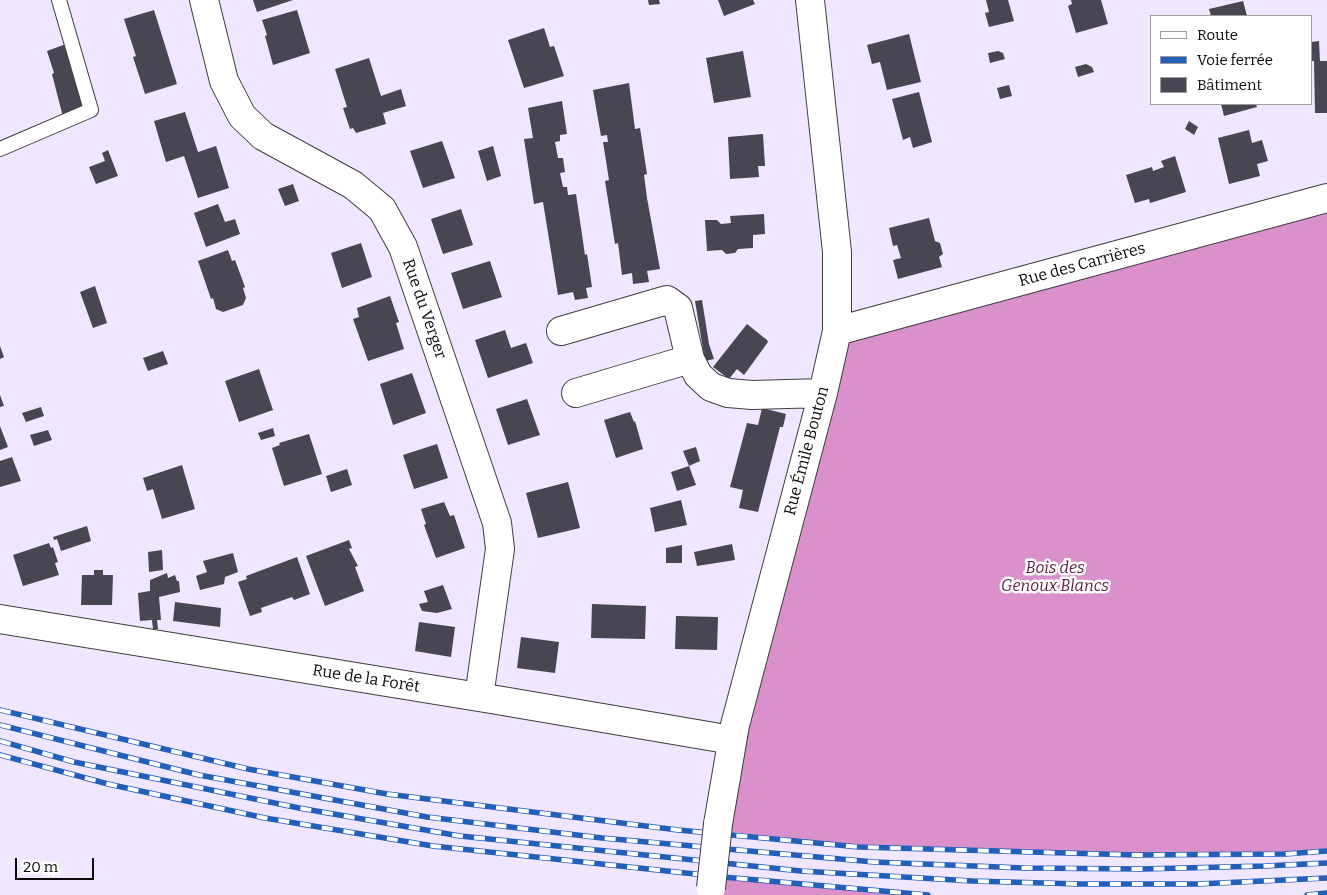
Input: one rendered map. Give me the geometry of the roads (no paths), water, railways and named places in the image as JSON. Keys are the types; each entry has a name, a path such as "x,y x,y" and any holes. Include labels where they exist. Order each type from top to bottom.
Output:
{"street":[{"name":"Rue du Verger","path":"204,0 224,81 242,116 263,136 353,185 382,209 403,247 497,523 500,549 478,697"},
{"name":"Rue Émile Bouton","path":"711,891 718,824 732,740 823,393 837,331 837,252 810,0"},
{"name":"Rue des Carrières","path":"837,331 1327,198"},
{"path":"561,331 666,300 678,308 690,359 698,375 711,387 728,393 752,395 823,393"},
{"path":"576,393 690,359"},
{"name":"Rue de la Forêt","path":"0,619 732,740"}],"lane":[{"path":"0,149 91,110 59,0"}],"railway":[{"path":"0,710 248,769 387,794 678,830 859,847 1135,855 1285,854 1327,851"},
{"path":"0,725 199,775 427,817 602,838 874,862 1024,868 1142,869 1327,863"},
{"path":"0,741 74,762 299,808 460,836 801,871 972,881 1080,884 1198,884 1327,878"},
{"path":"0,755 108,784 265,818 433,846 723,877 928,895"},
{"path":"1307,895 1327,893"}],"park label":[{"name":"Bois des Genoux Blancs","path":"1055,578"}]}
